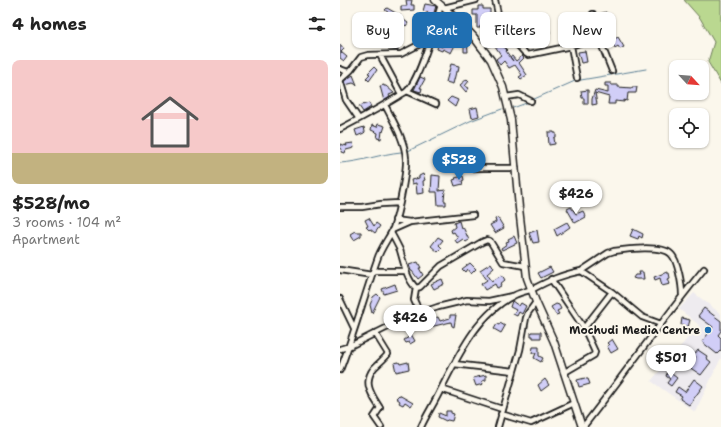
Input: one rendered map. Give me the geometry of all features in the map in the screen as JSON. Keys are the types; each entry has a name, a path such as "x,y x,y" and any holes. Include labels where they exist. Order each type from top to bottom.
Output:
{"street":[{"path":"435,0 449,12"},
{"path":"443,7 476,0"},
{"path":"495,0 497,12"},
{"path":"441,12 443,7"},
{"path":"472,36 480,46"},
{"path":"359,119 346,100 340,80 352,70 362,57 401,54 413,48"},
{"path":"340,129 385,105 407,91 416,76 427,48"},
{"path":"481,48 497,73 506,97 511,120 525,266 531,290 551,335 565,372 582,427"},
{"path":"521,48 528,55 561,48"},
{"path":"571,48 577,78"},
{"path":"603,48 612,70"},
{"path":"380,55 401,94"},
{"path":"340,69 348,72"},
{"path":"407,91 436,104"},
{"path":"506,97 519,95 531,101"},
{"path":"340,370 350,346 354,328 372,273 381,250 392,232 399,203 406,159 401,140 385,105"},
{"path":"452,168 516,168"},
{"path":"340,207 362,207 399,203"},
{"path":"395,220 410,222 473,215"},
{"path":"392,232 410,222"},
{"path":"392,232 410,282 416,288"},
{"path":"416,288 420,287 441,266 487,240 490,241 503,262 525,266"},
{"path":"340,349 350,346 401,320 420,313 467,300 489,301 531,290 551,279 581,271 608,253 614,251 652,249 665,250 674,258 682,288 682,295"},
{"path":"582,427 618,383 660,324 704,269"},
{"path":"340,270 372,273 406,271"},
{"path":"581,271 612,292 642,317 660,324"},
{"path":"551,279 584,328 595,353 565,372"},
{"path":"416,288 414,300 420,313"},
{"path":"584,328 612,292"},
{"path":"420,427 472,333 496,308 515,295"},
{"path":"340,299 354,328"},
{"path":"498,427 501,412 514,371 526,318 536,302"},
{"path":"375,333 388,354 373,370 368,387 380,408 374,417 381,427"},
{"path":"454,364 514,371"},
{"path":"441,389 530,423 574,403"}],"shaded area":[{"path":"694,293 721,314 721,358 695,412 651,381 699,325 679,309"}],"green space":[{"path":"684,0 721,0 721,84 709,64 709,60 714,42 700,18"}],"building":[{"path":"406,0 412,0 411,5 414,5 414,10 401,11 401,6 407,6"},
{"path":"425,4 436,6 434,12 423,11"},
{"path":"478,6 483,6 483,9 490,9 490,12 480,12 480,28 477,28 477,15 473,15 473,10 478,10"},
{"path":"387,8 394,12 388,12 385,10"},
{"path":"404,20 408,23 406,26 404,24"},
{"path":"618,37 624,47 620,49 618,46 616,47 616,38"},
{"path":"340,44 344,49 341,52 347,57 344,61 340,58"},
{"path":"454,48 451,53 443,49 442,51 437,49"},
{"path":"464,48 468,48 468,52 464,52"},
{"path":"496,48 505,48 510,57 512,56 516,61 522,56 524,58 519,63 527,75 521,79 519,77 522,75 515,65 509,68 504,61 500,65 496,59 501,55"},
{"path":"585,51 587,62 581,63 578,52"},
{"path":"451,64 459,66 453,84 446,82"},
{"path":"374,67 377,70 369,81 366,78 370,74 368,73"},
{"path":"353,75 357,85 353,83 345,85 344,81"},
{"path":"420,77 425,79 420,88 422,88 421,92 414,90"},
{"path":"467,79 469,81 465,86 469,88 466,92 460,85"},
{"path":"605,83 618,85 618,87 637,87 636,93 628,93 627,101 615,101 615,104 608,104 609,97 595,93 597,104 592,105 595,90 608,93 608,86 605,86"},
{"path":"384,85 394,93 389,95 390,97 384,101 380,86"},
{"path":"588,90 588,104 584,104 584,98 582,98 581,91"},
{"path":"451,97 458,100 455,107 447,101"},
{"path":"369,103 371,107 363,112 359,106"},
{"path":"477,107 479,116 472,118 470,109"},
{"path":"378,124 385,126 383,132 382,131 381,139 377,138 378,133 371,130 372,125 377,127"},
{"path":"364,127 365,132 357,136 355,130"},
{"path":"548,132 556,133 556,137 554,138 555,144 549,145"},
{"path":"353,143 354,148 346,150 345,153 341,152 342,149 340,149 340,144 347,146 346,144"},
{"path":"423,174 425,180 423,181 424,193 417,194 416,183 412,184 411,180 419,178 419,176"},
{"path":"432,175 440,176 439,191 445,190 444,201 446,201 446,205 438,205 437,192 431,192"},
{"path":"463,176 463,184 455,186 453,180"},
{"path":"571,207 576,214 583,211 586,217 575,223 567,209"},
{"path":"369,218 374,226 376,223 380,226 375,233 366,227 368,226 365,220"},
{"path":"498,218 504,228 495,233 490,225 496,222 495,219"},
{"path":"459,221 461,228 463,227 469,240 466,242 463,239 457,243 455,240 458,238 454,232 452,233 451,230 455,227 454,223"},
{"path":"567,222 570,227 557,236 554,229"},
{"path":"633,229 643,234 642,238 639,236 638,239 630,236"},
{"path":"537,230 539,242 533,243 529,233"},
{"path":"355,231 361,232 361,236 354,240 350,234"},
{"path":"514,236 517,243 502,250 501,248 507,244 506,242 509,241 508,239"},
{"path":"438,237 443,240 439,245 442,248 438,252 431,246"},
{"path":"418,262 421,268 419,268 423,275 418,279 411,271 409,265"},
{"path":"470,263 476,269 471,274 467,269 465,272 462,269"},
{"path":"491,263 494,268 487,274 492,281 502,275 505,280 500,284 501,286 497,288 495,284 485,290 481,284 487,280 480,270"},
{"path":"550,267 553,272 541,278 538,273"},
{"path":"639,272 643,272 644,279 633,278 635,275 640,275"},
{"path":"667,272 669,273 670,278 668,279 670,284 662,286 660,278 655,280 654,277"},
{"path":"442,279 444,284 434,289 431,284"},
{"path":"395,284 397,290 384,294 382,289"},
{"path":"377,294 380,297 372,313 370,305 373,297"},
{"path":"512,301 519,306 521,303 526,306 522,314 519,312 517,316 513,314 516,310 510,307"},
{"path":"556,304 559,305 561,309 557,311 559,314 556,315 551,307"},
{"path":"704,308 721,321 721,331 718,335 721,338 721,350 717,354 702,342 713,327 698,316"},
{"path":"450,315 456,315 454,327 452,326 451,322 430,327 431,328 428,330 423,321 438,317 440,321 450,318"},
{"path":"682,318 690,320 688,327 681,325"},
{"path":"500,323 505,326 501,333 494,329 497,324 499,325"},
{"path":"531,332 541,332 541,338 533,338 533,336 531,336"},
{"path":"411,334 415,341 410,344 409,342 406,343 404,340"},
{"path":"612,339 618,349 611,353 607,343"},
{"path":"533,347 539,347 539,356 543,358 541,362 534,358 536,353 532,353"},
{"path":"698,350 707,356 706,358 711,362 701,375 683,363 680,368 676,366 683,356 692,362 696,357 694,355"},
{"path":"399,362 400,364 408,362 409,369 396,372 394,363"},
{"path":"668,371 677,378 671,386 667,383 670,379 666,376"},
{"path":"486,375 486,380 482,381 483,384 476,386 473,378"},
{"path":"585,378 588,379 590,384 579,387 577,380"},
{"path":"545,379 549,385 541,391 538,385"},
{"path":"694,379 703,386 689,405 680,399 682,396 675,392 678,387 685,392"},
{"path":"399,395 413,403 411,406 405,402 403,405 399,403 400,401 396,398"},
{"path":"446,411 451,411 451,413 454,414 452,421 446,421 438,417 439,413 446,416"}],"waterway":[{"path":"532,100 575,81 646,69"},
{"path":"513,108 529,102"},
{"path":"408,151 470,121 502,109"},
{"path":"340,163 401,152"}],"place":[{"name":"Mochudi Media Centre","path":"708,330"}]}
